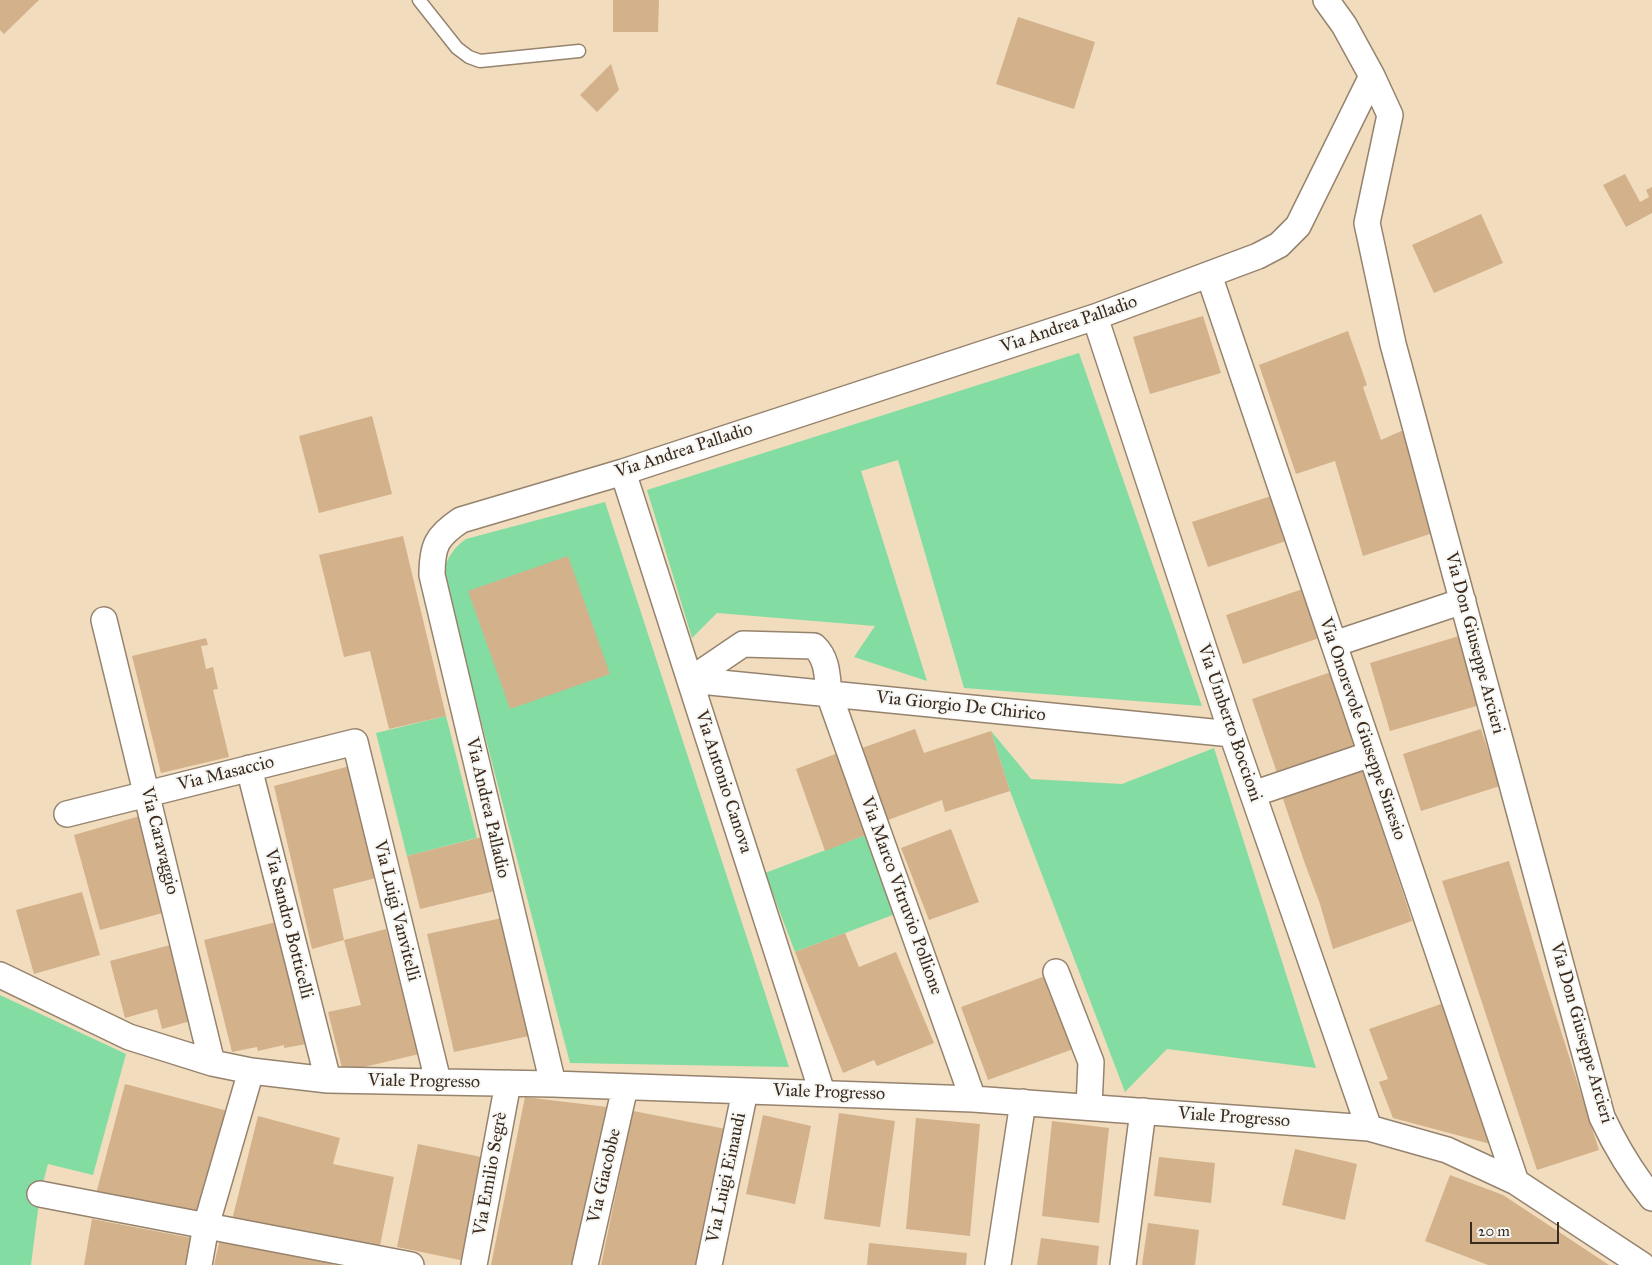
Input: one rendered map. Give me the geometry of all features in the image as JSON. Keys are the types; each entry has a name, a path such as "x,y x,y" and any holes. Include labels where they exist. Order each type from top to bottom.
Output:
{"street":[{"name":"Via Don Giuseppe Arcieri","path":"1326,0 1344,25 1372,76 1390,115 1367,224 1393,344 1602,1117 1615,1144 1634,1175 1652,1198"},
{"name":"Via Andrea Palladio","path":"553,1084 432,575 432,560 435,546 446,530 461,520 623,472 1095,317 1209,276 1258,256 1279,245 1298,226 1372,76"},
{"name":"Via Onorevole Giuseppe Sinesio","path":"1209,276 1516,1182"},
{"name":"Via Umberto Boccioni","path":"1095,317 1232,734 1369,1128"},
{"name":"Via Antonio Canova","path":"623,472 822,1092"},
{"path":"1334,644 1463,601"},
{"name":"Via Caravaggio","path":"104,620 212,1063"},
{"name":"Via Marco Vitruvio Pollione","path":"690,680 743,644 814,646 821,653 825,662 829,694 973,1099"},
{"name":"Via Giorgio De Chirico","path":"690,680 1232,734"},
{"name":"Via Masaccio","path":"67,814 355,742"},
{"name":"Via Luigi Vanvitelli","path":"355,742 438,1081"},
{"path":"1253,794 1371,754"},
{"name":"Via Sandro Botticelli","path":"249,768 328,1080"},
{"path":"1056,972 1091,1062 1089,1107"},
{"name":"Viale Progresso","path":"0,975 129,1038 212,1063 251,1071 328,1080 438,1081 822,1092 1023,1102 1369,1128 1447,1150 1516,1182 1642,1265"},
{"path":"199,1265 206,1226 251,1071"},
{"name":"Via Emilio Segrè","path":"474,1265 508,1083"},
{"name":"Via Giacobbe","path":"585,1265 625,1087"},
{"name":"Via Luigi Einaudi","path":"709,1265 745,1091"},
{"path":"998,1265 1023,1102"},
{"path":"1123,1265 1143,1111"},
{"path":"40,1194 411,1265"}],"lane":[{"path":"419,0 457,48 469,57 480,61 579,51"}],"green space":[{"path":"1079,353 1202,706 964,688 898,460 861,471 927,681 854,657 875,626 717,613 692,638 647,490"},
{"path":"605,502 789,1067 570,1063 443,574 451,554 466,539"},
{"path":"446,716 477,838 407,856 376,733"},
{"path":"991,731 1031,779 1122,784 1214,748 1316,1068 1167,1049 1125,1092 1010,791"},
{"path":"868,834 898,913 795,952 765,873"},
{"path":"0,995 126,1054 93,1175 48,1164 40,1194 31,1265 0,1265"}],"building":[{"path":"0,0 39,0 4,34 0,30"},
{"path":"613,0 659,0 658,32 613,32"},
{"path":"1018,17 1095,42 1074,109 996,84"},
{"path":"611,64 619,90 597,112 580,95"},
{"path":"1625,174 1640,202 1649,197 1646,190 1652,187 1652,213 1626,227 1603,185"},
{"path":"1481,214 1503,263 1434,293 1412,245"},
{"path":"1203,316 1221,373 1150,394 1133,337"},
{"path":"1348,331 1367,385 1363,387 1381,440 1408,428 1439,531 1363,556 1335,461 1296,474 1259,365"},
{"path":"372,416 392,494 319,513 299,436"},
{"path":"1274,495 1289,540 1208,567 1192,522"},
{"path":"403,536 446,716 389,729 370,651 344,657 319,555"},
{"path":"568,556 610,674 510,709 468,591"},
{"path":"1306,588 1322,637 1243,664 1226,615"},
{"path":"1459,636 1480,705 1390,731 1370,663"},
{"path":"206,638 208,645 201,646 206,669 213,667 218,689 213,690 229,757 161,773 132,656"},
{"path":"1334,671 1359,746 1277,773 1252,699"},
{"path":"915,729 924,753 991,731 1010,791 945,812 942,800 888,820 862,748"},
{"path":"1481,729 1500,786 1421,811 1403,754"},
{"path":"838,753 868,834 825,851 796,769"},
{"path":"350,766 376,878 333,889 344,940 312,949 274,786"},
{"path":"1369,768 1390,833 1384,835 1412,921 1333,949 1320,904 1282,796"},
{"path":"140,816 166,912 100,930 74,835"},
{"path":"951,829 979,902 929,920 901,848"},
{"path":"482,837 495,891 420,909 407,856"},
{"path":"1509,861 1599,1150 1537,1170 1442,881"},
{"path":"82,892 100,955 34,974 16,910"},
{"path":"502,918 529,1036 454,1052 427,934"},
{"path":"280,921 312,1043 284,1048 284,1045 258,1051 257,1047 232,1052 204,940"},
{"path":"386,929 419,1054 343,1072 328,1012 361,1005 344,940"},
{"path":"845,933 859,967 896,952 934,1043 877,1066 874,1060 843,1073 795,952"},
{"path":"174,944 194,1020 162,1029 157,1009 125,1018 110,961"},
{"path":"1048,975 1076,1048 988,1080 961,1007"},
{"path":"1447,1002 1498,1146 1393,1118 1379,1082 1388,1079 1369,1029"},
{"path":"125,1084 228,1111 202,1218 96,1194"},
{"path":"525,1097 607,1107 595,1170 573,1265 491,1265"},
{"path":"633,1111 726,1129 698,1265 601,1265"},
{"path":"839,1113 895,1121 880,1227 824,1219"},
{"path":"763,1115 811,1126 795,1204 746,1194"},
{"path":"258,1116 340,1138 333,1164 394,1177 378,1255 232,1220"},
{"path":"916,1118 980,1124 970,1236 906,1229"},
{"path":"1052,1121 1109,1128 1099,1223 1042,1216"},
{"path":"418,1144 486,1158 465,1261 397,1247"},
{"path":"1295,1149 1357,1164 1345,1220 1282,1205"},
{"path":"1159,1157 1215,1163 1211,1203 1154,1196"},
{"path":"1450,1175 1503,1195 1609,1265 1488,1265 1425,1241"},
{"path":"92,1219 197,1239 192,1265 84,1265"},
{"path":"1148,1223 1199,1230 1195,1265 1142,1265"},
{"path":"1041,1238 1099,1246 1097,1265 1037,1265"},
{"path":"220,1239 334,1263 333,1265 214,1265"},
{"path":"869,1243 967,1253 966,1265 867,1265"}]}
